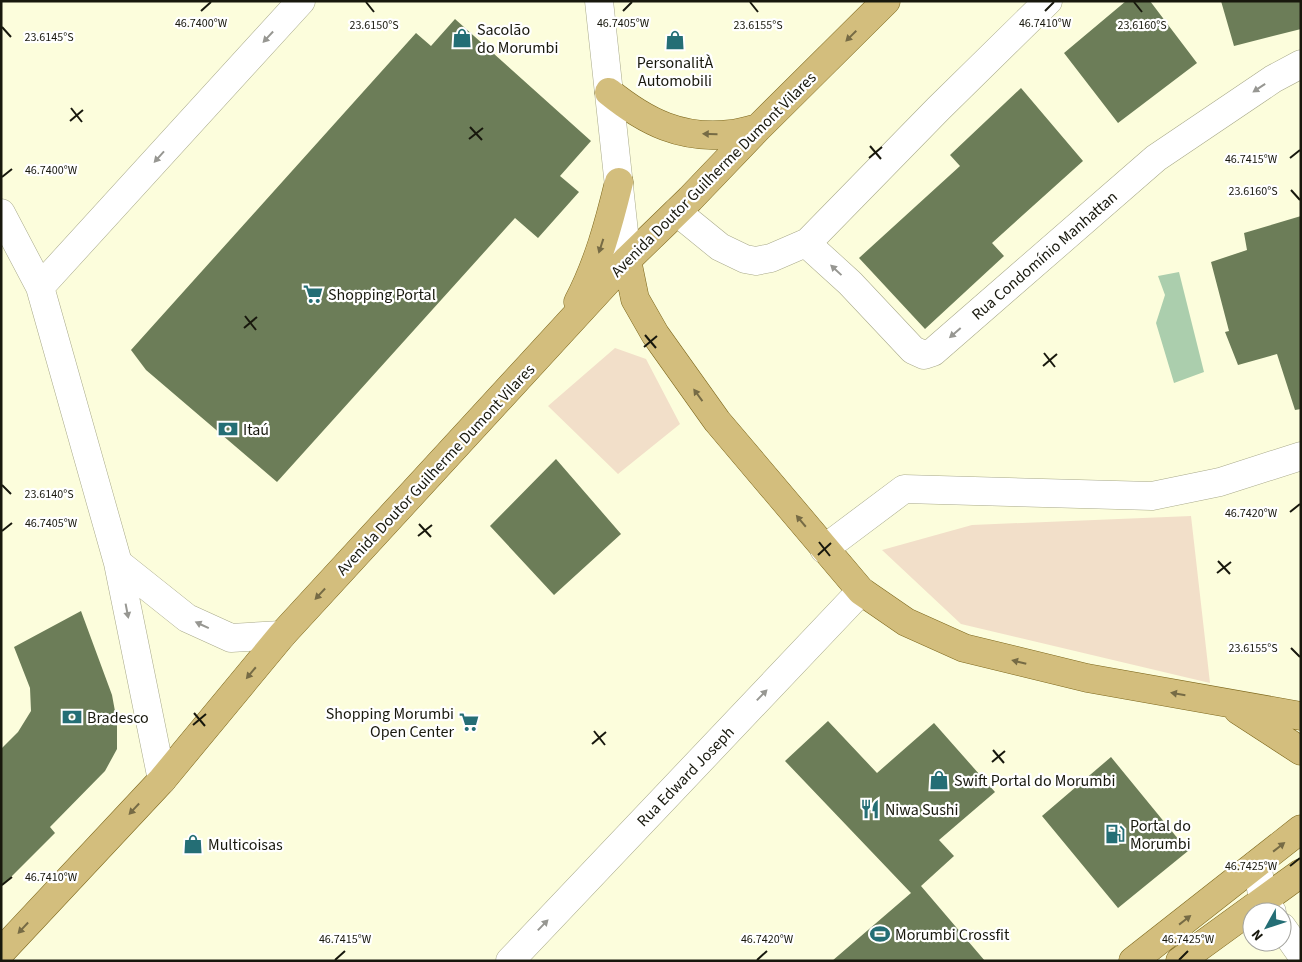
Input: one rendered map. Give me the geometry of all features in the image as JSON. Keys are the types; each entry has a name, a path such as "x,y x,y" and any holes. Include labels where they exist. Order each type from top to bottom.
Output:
{"main road":[{"name":"Avenida Doutor Guilherme Dumont Vilares","path":"1,952 162,780 282,635 627,260 886,1"},
{"path":"609,92 630,109 652,122 677,131 704,135 732,134 758,128"},
{"path":"566,326 584,292 598,256 610,220 619,182"},
{"path":"627,260 635,299 654,334 717,421 861,591 906,622 964,648 1087,678 1301,716"},
{"path":"1226,702 1301,751"},
{"path":"1132,961 1301,829"},
{"path":"1272,902 1301,873"},
{"path":"1180,961 1242,922"}],"street":[{"path":"40,287 301,1"},
{"path":"599,1 627,260"},
{"path":"677,212 720,247 745,259 756,261 771,258 806,243 1048,1"},
{"name":"Rua Condomínio Manhattan","path":"806,243 850,283 913,350 924,355 933,352 1156,158 1272,79 1301,64"},
{"path":"1,213 40,287 118,563 162,780"},
{"path":"824,549 904,489 1152,496 1220,482 1301,456"},
{"path":"118,563 187,618 231,638 282,635"},
{"name":"Rua Edward Joseph","path":"510,961 861,591"},
{"path":"1256,864 1267,902"},
{"path":"1292,941 1301,954"}],"shaded area":[{"path":"1179,272 1204,372 1174,383 1156,323 1165,295 1158,276"},
{"path":"615,348 646,359 680,424 618,474 548,406"},
{"path":"1191,516 1210,683 961,624 882,550 972,525"}],"building":[{"path":"1126,1 1150,1 1197,63 1118,123 1064,53"},
{"path":"1221,1 1301,1 1301,29 1234,46"},
{"name":"Shopping Portal","path":"455,19 591,141 560,176 579,192 538,238 515,218 277,482 146,370 131,350 416,33 431,46"},
{"path":"1021,88 1083,161 992,243 1004,256 925,329 859,258 960,166 950,155"},
{"path":"1301,216 1301,409 1295,410 1277,354 1238,365 1225,332 1229,331 1211,262 1247,250 1244,233"},
{"path":"556,459 621,534 554,595 490,526"},
{"name":"Bradesco","path":"81,611 112,695 117,722 117,749 105,771 50,827 55,833 1,887 1,749 18,732 31,711 30,688 14,647"},
{"path":"828,721 877,773 934,723 995,792 939,840 954,856 921,886 985,961 832,961 911,893 785,761"},
{"name":"Portal do Morumbi","path":"1111,757 1188,851 1118,908 1042,816"}],"place":[{"name":"Sacolão do Morumbi","path":"462,38"},
{"name":"PersonalitÀ Automobili","path":"675,40"},
{"name":"Shopping Portal","path":"313,294"},
{"name":"Itaú","path":"228,429"},
{"name":"Bradesco","path":"72,717"},
{"name":"Shopping Morumbi Open Center","path":"469,722"},
{"name":"Swift Portal do Morumbi","path":"939,780"},
{"name":"Niwa Sushi","path":"870,809"},
{"name":"Portal do Morumbi","path":"1115,834"},
{"name":"Multicoisas","path":"193,844"},
{"name":"Morumbi Crossfit","path":"880,934"}]}
